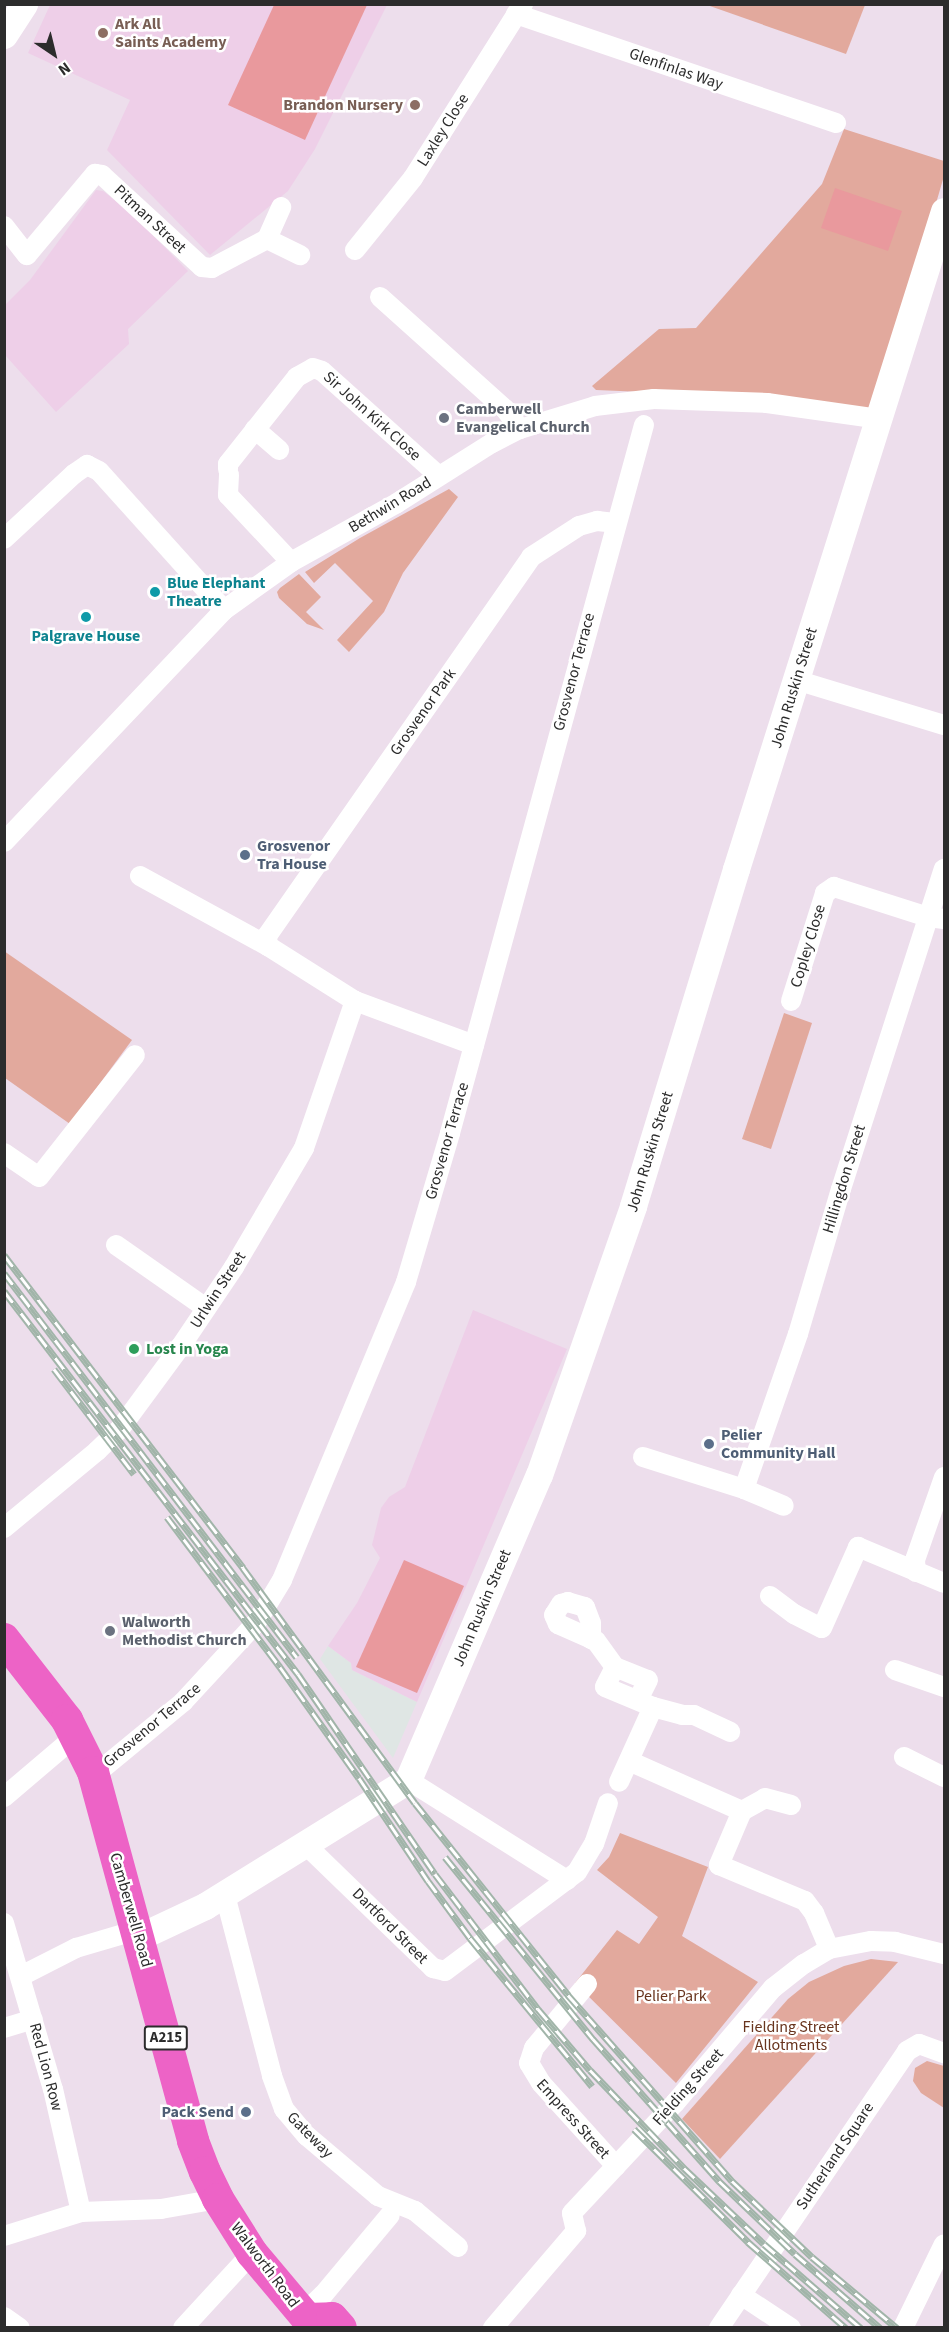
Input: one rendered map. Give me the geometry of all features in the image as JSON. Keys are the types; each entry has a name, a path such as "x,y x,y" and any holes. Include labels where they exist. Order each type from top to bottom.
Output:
{"main road":[{"name":"Camberwell Road","path":"4,1639 67,1720 93,1772 193,2141 218,2199"},
{"name":"Walworth Road","path":"218,2199 252,2253 308,2320"},
{"path":"308,2320 332,2318 341,2328"}],"street":[{"path":"4,35 24,4"},
{"name":"Glenfinlas Way","path":"519,9 836,123"},
{"name":"Laxley Close","path":"355,250 413,178 519,9"},
{"name":"Pitman Street","path":"4,226 27,255 95,174 102,175 202,267 220,266 267,239"},
{"path":"281,207 267,239 300,255"},
{"name":"John Ruskin Street","path":"408,1780 546,1457 633,1206 796,680 945,211"},
{"path":"380,297 505,409 520,429"},
{"name":"Sir John Kirk Close","path":"291,562 228,495 228,464 297,377 313,368 319,369 439,476"},
{"name":"Bethwin Road","path":"4,842 224,610 291,562 492,443 520,429 595,406 654,399 767,403 879,418"},
{"name":"Grosvenor Terrace","path":"93,1772 103,1768 200,1686 256,1623 282,1580 406,1282 474,1045 615,523 644,424"},
{"path":"255,429 279,450"},
{"path":"4,539 74,474 87,465 99,471 224,610"},
{"name":"Grosvenor Park","path":"268,946 267,936 302,884 531,557 579,526 597,521 615,523"},
{"path":"796,680 945,725"},
{"name":"Hillingdon Street","path":"744,1489 936,918 945,869"},
{"path":"140,876 268,946 355,1001 474,1045"},
{"name":"Copley Close","path":"791,1001 825,893 834,887 936,918"},
{"name":"Urlwin Street","path":"4,1528 119,1430 234,1267 304,1148 355,1001"},
{"path":"4,1153 39,1177 135,1055"},
{"path":"116,1245 206,1308"},
{"path":"643,1457 744,1489 784,1506"},
{"path":"916,1572 915,1560 945,1477"},
{"path":"770,1596 794,1614 822,1628 858,1547 945,1583"},
{"path":"591,1639 596,1641 615,1667 605,1687 682,1715 694,1715 730,1732"},
{"path":"895,1670 945,1687"},
{"path":"619,1782 629,1761 645,1703"},
{"path":"4,1797 76,1736"},
{"path":"904,1757 945,1777"},
{"path":"629,1761 742,1811"},
{"path":"21,1976 76,1948 138,1933 225,1895 408,1780 567,1880 587,1859 608,1803"},
{"path":"791,1805 765,1798 742,1811 719,1865 805,1901 814,1913 829,1949"},
{"name":"Dartford Street","path":"306,1845 438,1970 445,1971 567,1880"},
{"name":"Gateway","path":"225,1895 272,2076 284,2109 307,2136 378,2196 416,2211 458,2247"},
{"name":"Red Lion Row","path":"4,1923 53,2089 81,2212"},
{"name":"Fielding Street","path":"493,2328 576,2231 572,2212 675,2103 762,1998 804,1964 829,1949 871,1941 895,1942 945,1954"},
{"name":"Empress Street","path":"587,1984 534,2048 529,2063 541,2083 616,2166"},
{"path":"4,2028 33,2019"},
{"name":"Sutherland Square","path":"719,2328 907,2051 919,2044 945,2053"},
{"path":"4,2236 81,2212 161,2209 218,2199"},
{"path":"308,2320 390,2216"},
{"path":"903,2328 945,2244"},
{"path":"183,2328 252,2253"},
{"path":"741,2295 791,2328"},
{"path":"4,2318 20,2328"}],"shaded area":[{"path":"50,5 387,5 315,149 288,191 210,255 107,150 130,100 28,53"},
{"path":"274,5 367,5 305,140 228,105"},
{"path":"835,188 902,211 888,251 821,228"},
{"path":"96,190 103,191 130,212 188,271 128,329 129,344 56,412 5,355 5,305 30,280"},
{"path":"473,1310 567,1349 417,1702 352,1670 351,1663 328,1646 357,1603 380,1558 372,1545 381,1508 389,1497 405,1487"},
{"path":"404,1560 464,1586 417,1693 356,1667"},
{"path":"328,1646 351,1663 352,1670 417,1702 393,1758 320,1659"}],"green space":[{"path":"707,5 865,5 846,54"},
{"path":"844,129 944,161 944,176 875,412 692,394 596,390 592,386 659,329 696,328 822,184"},
{"path":"449,489 458,497 403,573 384,612 349,652 337,640 373,601 335,563 314,583 305,572 360,538"},
{"path":"299,574 321,597 306,612 324,630 307,624 279,598 277,592 280,588"},
{"path":"4,951 132,1040 70,1124 5,1078"},
{"path":"784,1013 812,1023 771,1149 742,1139"},
{"name":"Pelier Park","path":"620,1833 708,1867 682,1936 758,1982 676,2083 575,1983 617,1930 639,1944 658,1917 597,1870 609,1857"},
{"name":"Fielding Street Allotments","path":"871,1959 898,1962 720,2159 682,2119 788,1999 809,1982 844,1966"},
{"path":"927,2061 944,2066 944,2108 921,2093 913,2081 915,2068"}],"railway":[{"path":"4,1255 243,1568 415,1803 568,1995 732,2181 812,2257 897,2328"},
{"path":"4,1273 297,1657"},
{"path":"4,1291 298,1674 435,1874 538,2009 590,2070 684,2168 764,2244 861,2328"},
{"path":"54,1369 134,1474"},
{"path":"167,1517 280,1667 470,1938 592,2086"},
{"path":"445,1857 593,2039 719,2181 795,2254 880,2328"},
{"path":"634,2129 748,2242 846,2328"}],"place":[{"name":"Ark All Saints Academy","path":"103,33"},
{"name":"Brandon Nursery","path":"415,105"},
{"name":"Camberwell Evangelical Church","path":"444,418"},
{"name":"Blue Elephant Theatre","path":"155,592"},
{"name":"Palgrave House","path":"86,617"},
{"name":"Grosvenor Tra House","path":"245,855"},
{"name":"Lost in Yoga","path":"134,1349"},
{"name":"Pelier Community Hall","path":"709,1444"},
{"name":"Walworth Methodist Church","path":"110,1631"},
{"name":"Pack Send","path":"246,2112"}]}
